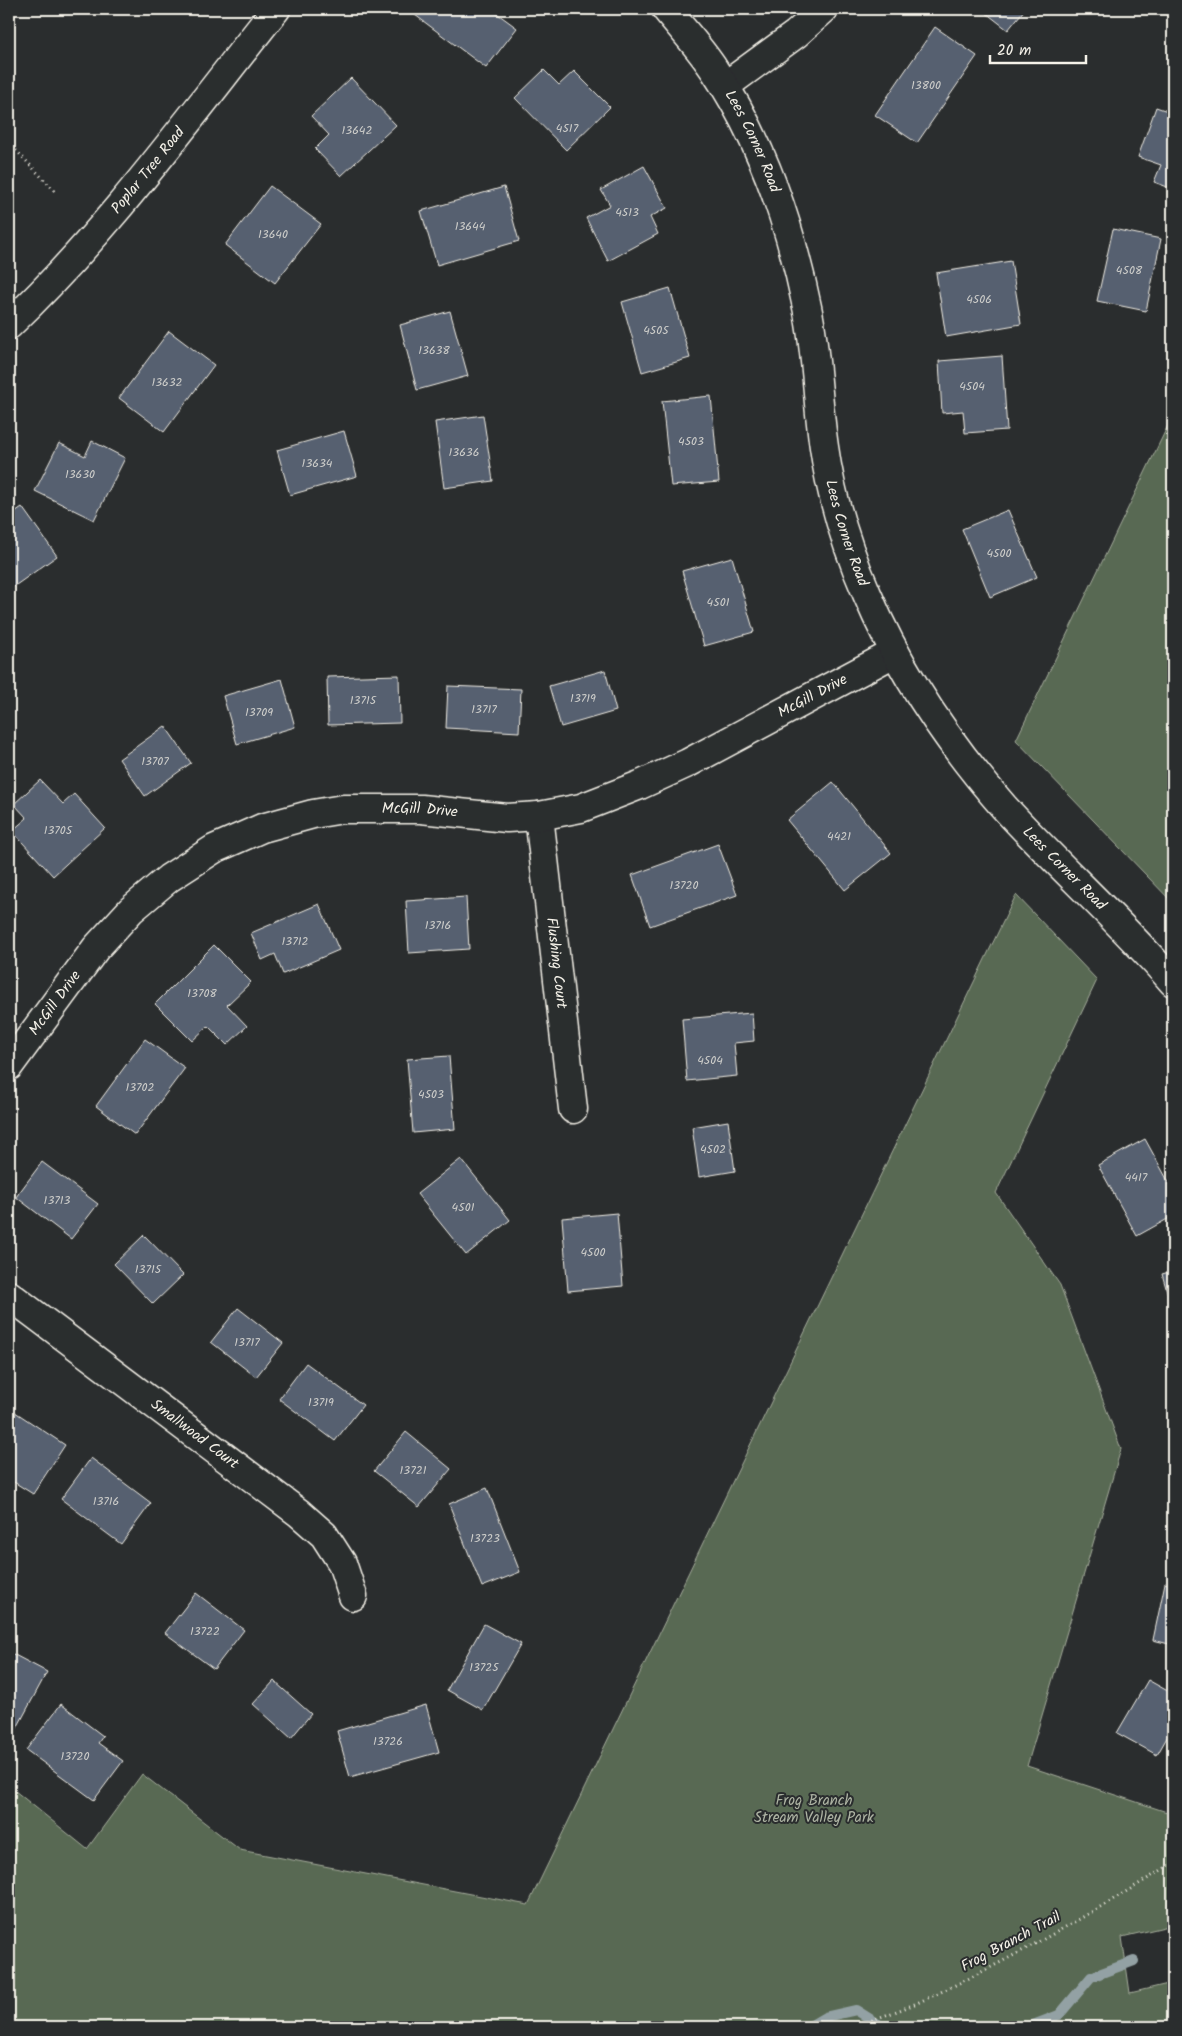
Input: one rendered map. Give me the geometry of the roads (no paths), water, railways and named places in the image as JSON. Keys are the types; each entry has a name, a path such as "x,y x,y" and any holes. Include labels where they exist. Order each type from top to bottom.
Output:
{"street":[{"name":"Poplar Tree Road","path":"9,325 49,287 111,216 276,9"},
{"name":"Lees Corner Road","path":"666,9 714,67 759,151 780,203 808,309 824,450 842,523 866,592 894,653 936,720 976,774 1173,982"},
{"path":"725,86 796,34 824,9"},
{"name":"McGill Drive","path":"9,1066 96,948 131,910 170,878 214,849 262,828 314,814 343,809 421,809 507,818 539,816 581,808 640,785 688,763 894,653"},
{"name":"Flushing Court","path":"539,816 573,1109"},
{"name":"Smallwood Court","path":"9,1295 299,1513 324,1535 342,1563 353,1596"}],"waterway":[{"path":"1028,2027 1059,2015 1091,1977 1134,1961"},
{"path":"808,2027 825,2017 856,2010 883,2027"}],"park label":[{"name":"Frog Branch Stream Valley Park","path":"814,1810"}]}
